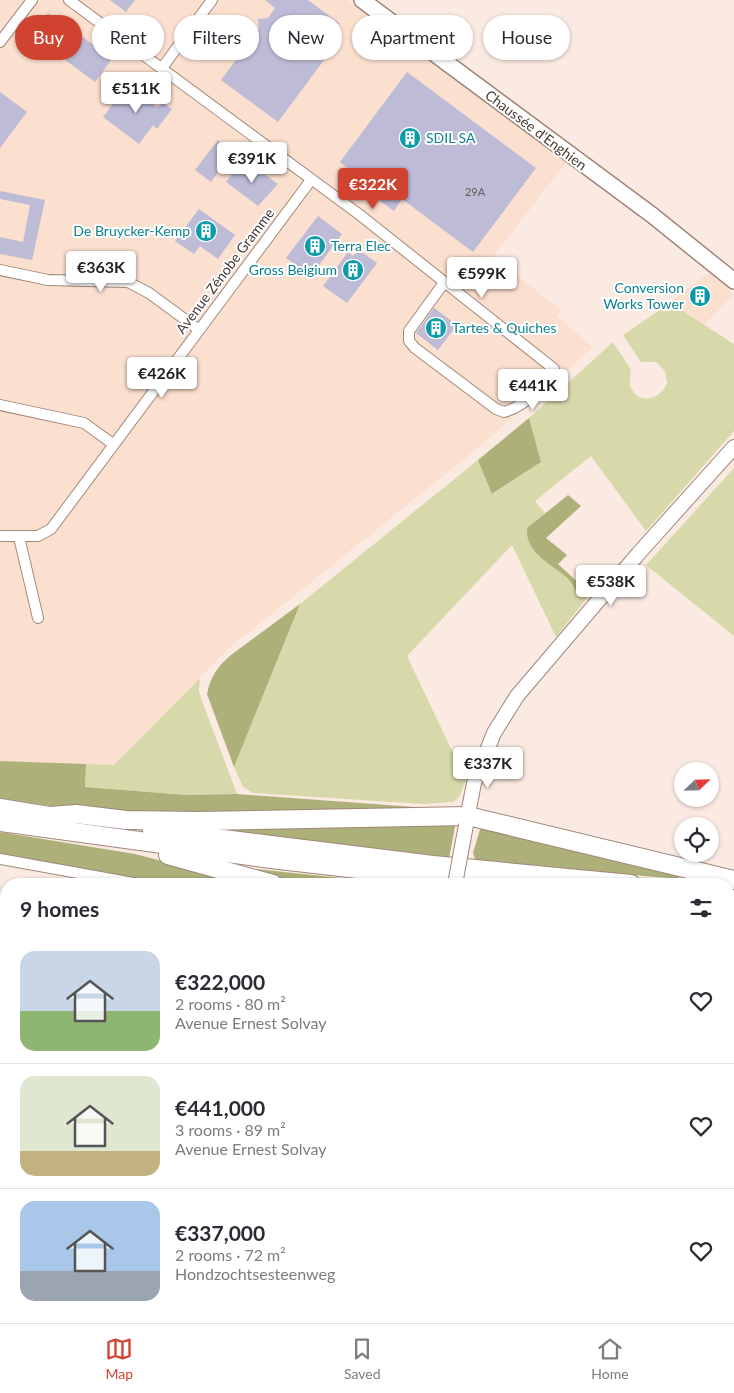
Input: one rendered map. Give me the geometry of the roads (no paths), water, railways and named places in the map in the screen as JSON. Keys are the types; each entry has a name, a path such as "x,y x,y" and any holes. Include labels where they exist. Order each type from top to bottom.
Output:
{"highway":[{"path":"0,808 50,816 76,814 126,820 467,820 725,878"},
{"path":"50,816 65,825 251,878"},
{"path":"0,822 65,825 569,878"},
{"path":"65,825 271,859 436,878"}],"main road":[{"name":"Chaussée d'Enghien","path":"362,0 652,215 734,282"},
{"path":"456,878 474,783 494,733 517,696 638,554 734,447"}],"street":[{"path":"0,42 32,0"},
{"path":"70,0 397,244 443,284 554,370 540,387 518,408 504,412 496,409 415,348 410,341 409,331 443,284"},
{"path":"162,68 212,0"},
{"name":"Avenue Zénobe Gramme","path":"0,536 38,536 51,529 310,180"},
{"path":"0,270 48,280 128,282 149,293 198,330"},
{"path":"0,405 84,423 113,444"},
{"path":"19,537 38,618"},
{"path":"0,859 106,878"}],"place":[{"name":"SDIL SA","path":"410,138"},
{"name":"De Bruycker-Kemp","path":"206,231"},
{"name":"Terra Elec","path":"315,246"},
{"name":"Gross Belgium","path":"353,270"},
{"name":"Conversion Works Tower","path":"700,296"},
{"name":"Tartes & Quiches","path":"436,328"}]}
